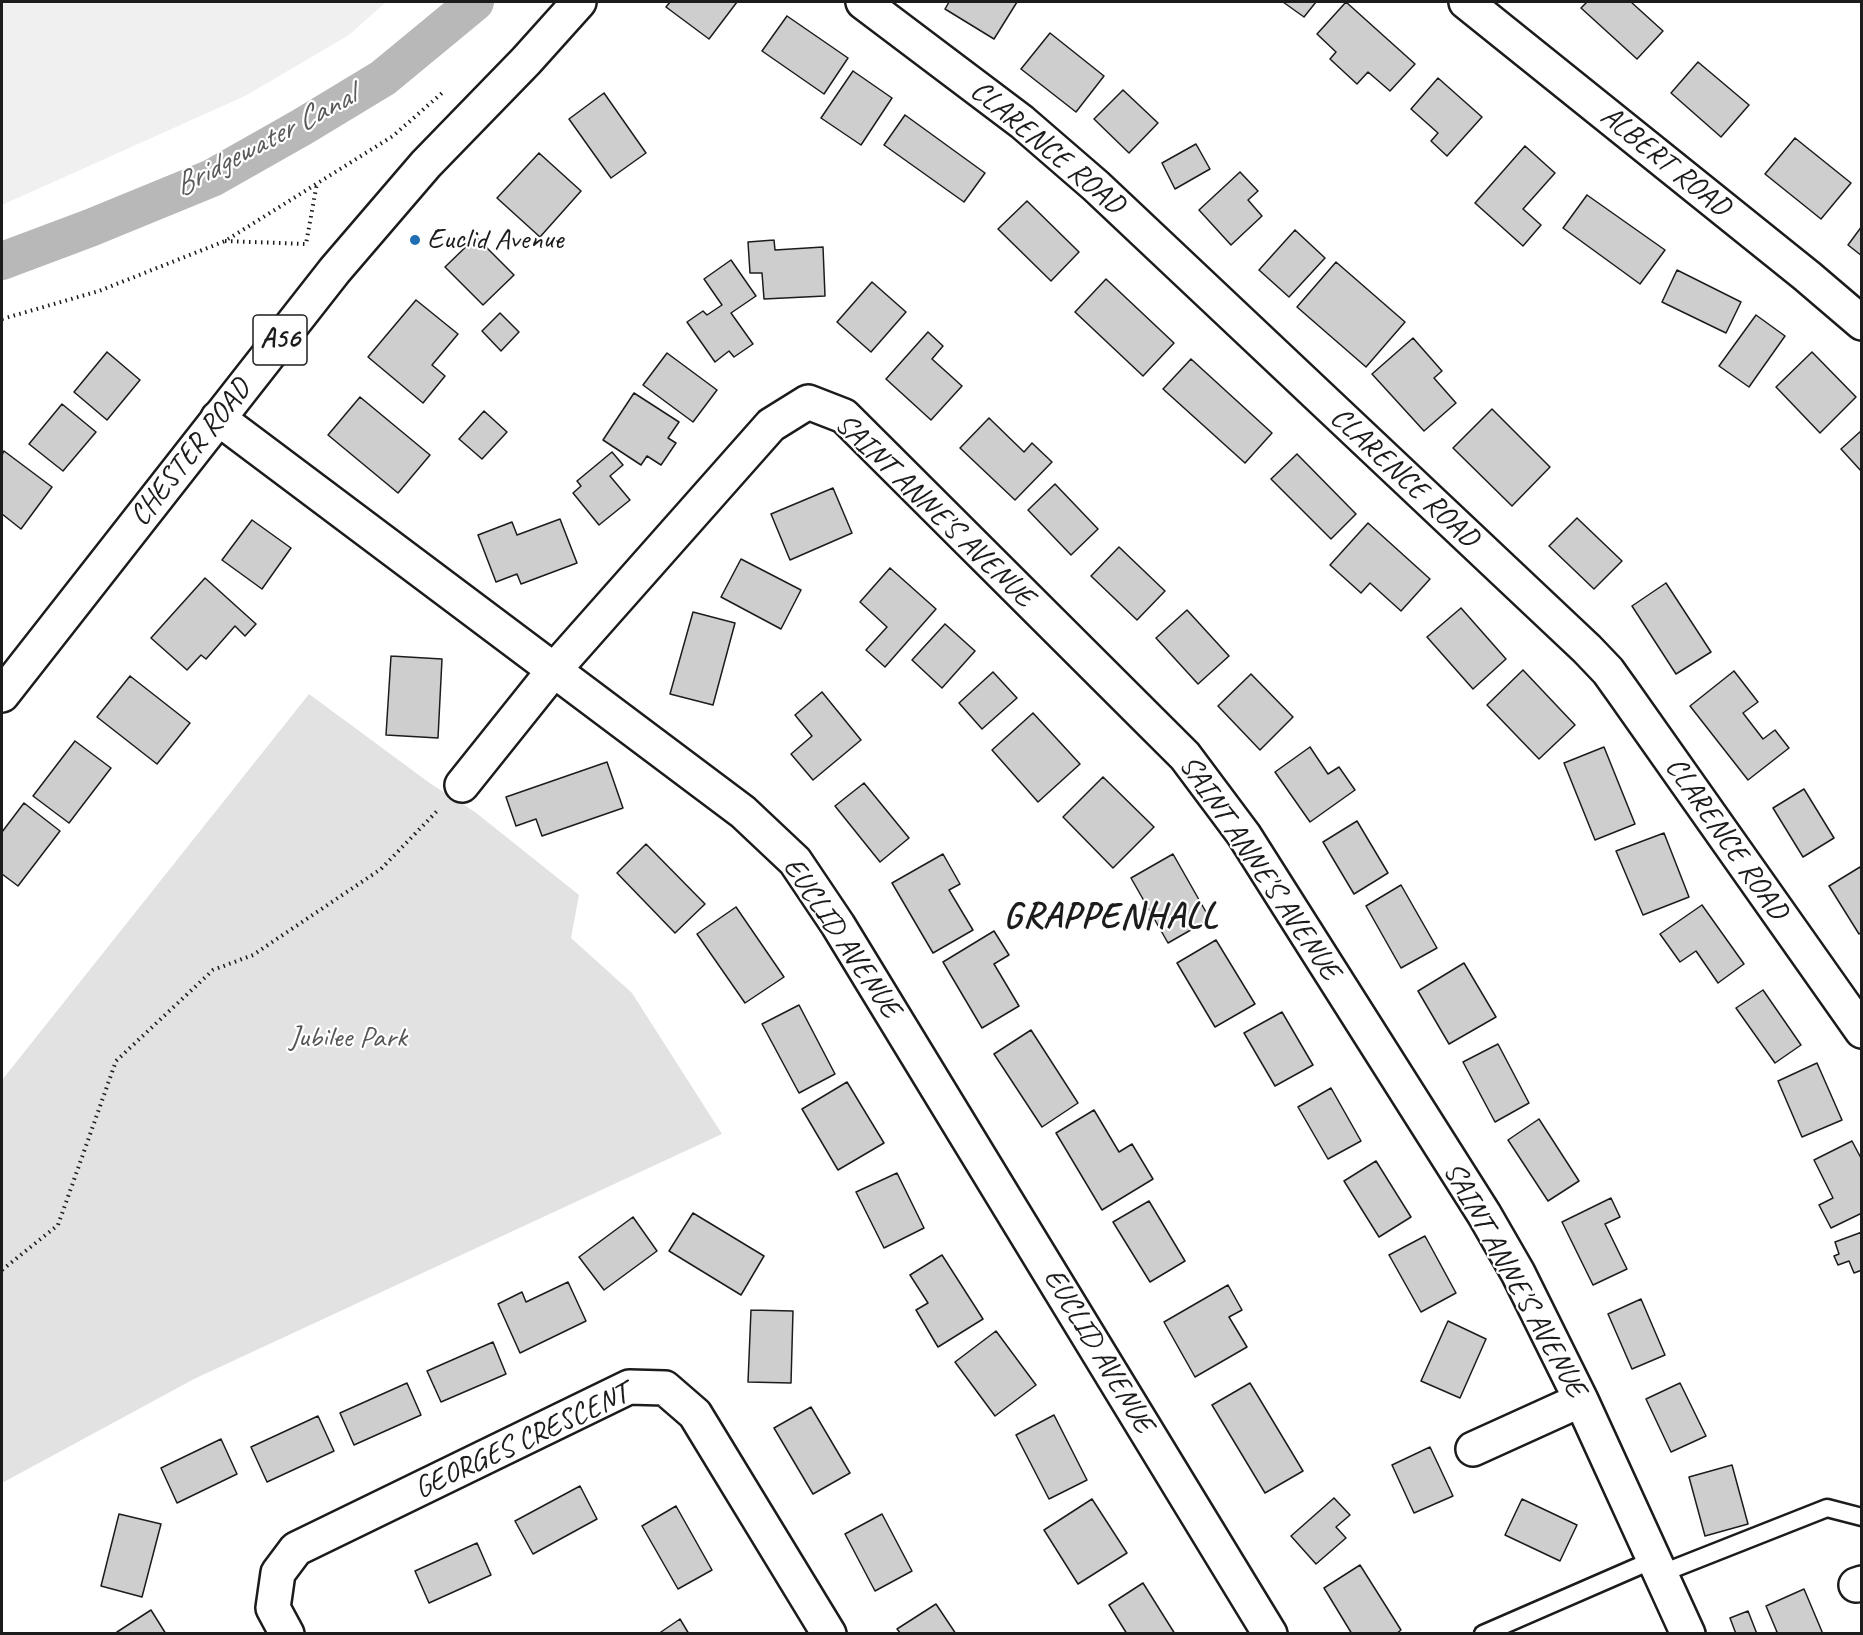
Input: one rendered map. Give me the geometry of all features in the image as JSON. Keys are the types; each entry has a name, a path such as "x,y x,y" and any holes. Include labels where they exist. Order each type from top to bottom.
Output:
{"street":[{"name":"CHESTER ROAD","path":"2,695 335,270 426,164 579,2"},
{"name":"CLARENCE ROAD","path":"863,2 1022,122 1096,186 1594,656 1608,671 1862,1031"},
{"name":"ALBERT ROAD","path":"1466,2 1807,276 1862,323"},
{"name":"SAINT ANNE'S AVENUE","path":"554,669 771,425 808,402 844,416 1185,756 1244,836 1484,1214 1518,1273 1581,1400 1688,1634"},
{"name":"EUCLID AVENUE","path":"218,418 743,812 795,861 844,935 1270,1634"},
{"path":"462,785 554,669"},
{"name":"GEORGES CRESCENT","path":"287,1634 273,1608 278,1573 297,1550 629,1387 665,1389 695,1414 829,1634"},
{"path":"1473,1449 1581,1400"}],"lane":[{"path":"1482,1634 1657,1567 1827,1508 1862,1517"}],"path":[{"path":"2,319 99,291 225,241 393,136 443,92"},
{"path":"225,241 306,244 317,183"},
{"path":"2,1270 58,1225 116,1061 213,970 253,955 381,869 462,785"}],"shaded area":[{"path":"2,2 386,2 349,35 245,96 2,205"}],"green space":[{"name":"Jubilee Park","path":"309,694 431,784 475,812 579,895 571,938 632,993 722,1134 194,1379 2,1483 2,1080"}],"building":[{"path":"670,2 737,2 709,39 666,7"},
{"path":"949,2 1017,2 994,39 945,9"},
{"path":"1283,2 1316,2 1304,17"},
{"path":"1346,2 1415,64 1390,91 1368,72 1357,84 1330,59 1336,52 1317,34"},
{"path":"1587,2 1631,2 1663,31 1637,59 1581,8"},
{"path":"787,16 848,58 824,94 762,51"},
{"path":"1050,33 1104,76 1076,112 1021,69"},
{"path":"1698,62 1749,105 1721,137 1671,93"},
{"path":"853,71 892,98 861,145 821,118"},
{"path":"1438,78 1482,117 1447,156 1431,141 1438,133 1411,109"},
{"path":"1123,90 1158,123 1129,153 1094,119"},
{"path":"604,93 646,153 611,178 569,119"},
{"path":"905,115 985,173 964,202 884,145"},
{"path":"1795,138 1851,183 1821,219 1765,174"},
{"path":"1196,144 1210,169 1175,189 1162,163"},
{"path":"1525,146 1555,173 1523,209 1541,225 1523,246 1475,203"},
{"path":"539,153 581,191 540,237 497,198"},
{"path":"1240,172 1258,191 1248,200 1262,216 1231,245 1199,210"},
{"path":"1587,195 1665,250 1640,284 1563,228"},
{"path":"1027,201 1079,252 1051,281 998,229"},
{"path":"1862,226 1862,256 1848,245"},
{"path":"1295,230 1325,258 1289,297 1259,270"},
{"path":"476,237 514,275 483,305 445,267"},
{"path":"774,240 775,250 823,247 825,296 764,299 762,273 750,273 748,242"},
{"path":"731,260 756,296 731,313 753,344 734,357 729,351 715,362 687,322 703,311 707,315 722,305 704,279"},
{"path":"1336,262 1405,322 1366,367 1297,307"},
{"path":"1677,270 1741,302 1726,333 1662,302"},
{"path":"1106,279 1174,343 1143,376 1075,312"},
{"path":"872,282 906,312 871,352 837,322"},
{"path":"416,300 458,334 432,365 445,376 423,403 368,357"},
{"path":"500,313 519,332 501,351 482,331"},
{"path":"1756,315 1785,336 1749,387 1719,366"},
{"path":"928,332 943,346 932,359 962,386 931,420 886,379"},
{"path":"1413,338 1442,371 1434,378 1456,403 1424,431 1372,374"},
{"path":"107,352 140,380 107,420 74,392"},
{"path":"1812,352 1856,397 1820,433 1776,387"},
{"path":"667,353 717,390 693,422 643,385"},
{"path":"1191,359 1272,433 1245,463 1163,389"},
{"path":"634,393 679,422 668,438 676,443 661,465 647,456 641,465 603,440"},
{"path":"360,397 430,455 398,493 328,435"},
{"path":"62,404 96,432 63,471 29,444"},
{"path":"1492,409 1550,467 1512,506 1453,448"},
{"path":"484,411 507,432 482,459 459,439"},
{"path":"989,418 1024,452 1032,443 1052,462 1015,500 960,448"},
{"path":"1862,430 1862,472 1841,449"},
{"path":"4,451 52,487 21,529 2,514 2,455"},
{"path":"612,452 623,465 610,476 630,500 599,525 573,493 581,486 577,481"},
{"path":"1297,454 1356,514 1331,539 1271,479"},
{"path":"1055,484 1098,529 1071,555 1028,510"},
{"path":"833,488 852,533 790,560 771,514"},
{"path":"1577,518 1622,561 1594,589 1549,546"},
{"path":"560,519 577,563 521,584 517,574 496,582 478,535 512,522 517,535"},
{"path":"252,520 291,548 262,589 222,560"},
{"path":"1368,523 1430,579 1401,611 1370,583 1361,593 1330,565"},
{"path":"1119,547 1165,591 1137,620 1091,576"},
{"path":"741,559 801,590 781,629 721,597"},
{"path":"890,568 936,609 885,667 866,650 887,627 860,602"},
{"path":"205,578 256,624 245,636 235,626 206,659 201,655 187,670 151,638"},
{"path":"1666,583 1711,652 1676,674 1632,606"},
{"path":"1461,608 1506,659 1473,689 1427,637"},
{"path":"1187,610 1229,656 1198,684 1156,638"},
{"path":"693,612 735,623 713,705 670,694"},
{"path":"945,624 975,651 942,688 912,660"},
{"path":"391,656 442,659 438,738 386,735"},
{"path":"1523,670 1575,725 1539,759 1487,705"},
{"path":"1734,671 1758,702 1743,713 1763,739 1775,730 1789,748 1748,780 1690,706"},
{"path":"993,672 1017,698 982,729 959,703"},
{"path":"1251,674 1293,717 1260,750 1218,706"},
{"path":"130,676 190,723 157,764 97,717"},
{"path":"822,692 861,740 813,780 791,754 812,736 795,715"},
{"path":"1033,713 1080,764 1038,802 992,750"},
{"path":"75,741 111,768 69,823 33,796"},
{"path":"1310,747 1328,774 1339,767 1355,790 1310,822 1275,772"},
{"path":"1604,747 1635,824 1595,840 1564,763"},
{"path":"607,762 623,808 542,836 536,819 516,826 506,797"},
{"path":"1103,777 1154,827 1113,868 1063,817"},
{"path":"864,783 909,838 880,862 835,806"},
{"path":"1804,789 1834,838 1803,857 1773,808"},
{"path":"24,803 60,831 18,886 2,874 2,832"},
{"path":"1357,821 1388,873 1354,894 1323,842"},
{"path":"1664,833 1689,897 1643,915 1616,851"},
{"path":"646,844 705,904 675,933 617,873"},
{"path":"943,854 960,884 949,890 973,930 933,953 892,883"},
{"path":"1173,854 1210,919 1168,943 1131,878"},
{"path":"1860,867 1862,870 1862,932 1859,934 1829,886"},
{"path":"1401,885 1437,948 1401,968 1366,906"},
{"path":"1702,905 1744,964 1718,983 1696,951 1680,962 1660,934"},
{"path":"736,907 784,977 745,1003 697,934"},
{"path":"994,931 1009,955 994,964 1019,1006 982,1028 943,962"},
{"path":"1216,940 1255,1004 1215,1027 1177,963"},
{"path":"1464,963 1496,1017 1449,1044 1418,991"},
{"path":"1763,990 1801,1045 1775,1063 1736,1008"},
{"path":"799,1005 835,1074 799,1093 762,1024"},
{"path":"1282,1012 1313,1065 1275,1086 1244,1033"},
{"path":"1031,1030 1078,1103 1042,1127 994,1054"},
{"path":"1498,1044 1529,1103 1495,1122 1463,1062"},
{"path":"1817,1063 1842,1120 1802,1137 1778,1081"},
{"path":"847,1082 884,1143 838,1170 802,1109"},
{"path":"1331,1088 1361,1141 1328,1159 1298,1107"},
{"path":"1094,1110 1119,1152 1132,1144 1153,1179 1102,1210 1056,1133"},
{"path":"1539,1119 1579,1181 1548,1201 1508,1140"},
{"path":"1852,1141 1862,1160 1862,1213 1831,1228 1819,1205 1833,1198 1814,1160"},
{"path":"1376,1161 1411,1217 1379,1237 1344,1181"},
{"path":"897,1173 924,1228 884,1248 856,1192"},
{"path":"1611,1198 1620,1217 1605,1224 1627,1269 1593,1285 1562,1222"},
{"path":"1149,1201 1185,1261 1150,1282 1113,1222"},
{"path":"693,1213 764,1256 741,1295 669,1251"},
{"path":"633,1217 657,1251 604,1290 579,1257"},
{"path":"1862,1232 1862,1270 1854,1273 1849,1261 1838,1265 1834,1256 1839,1254 1835,1242"},
{"path":"1425,1236 1456,1293 1421,1312 1389,1255"},
{"path":"942,1255 983,1319 938,1347 916,1310 928,1303 910,1275"},
{"path":"568,1282 586,1321 520,1353 498,1304 522,1292 526,1302"},
{"path":"1228,1285 1242,1310 1229,1317 1247,1347 1195,1377 1164,1322"},
{"path":"1641,1299 1665,1355 1632,1369 1608,1314"},
{"path":"751,1310 793,1311 791,1383 748,1382"},
{"path":"1448,1321 1486,1339 1460,1398 1421,1381"},
{"path":"996,1331 1036,1385 995,1416 955,1362"},
{"path":"493,1342 506,1374 441,1402 427,1371"},
{"path":"407,1383 421,1415 354,1445 340,1413"},
{"path":"1250,1383 1303,1471 1265,1493 1212,1405"},
{"path":"1680,1383 1706,1436 1671,1452 1646,1399"},
{"path":"811,1407 850,1473 813,1494 774,1428"},
{"path":"1054,1415 1087,1480 1049,1499 1016,1435"},
{"path":"318,1416 334,1451 267,1482 251,1447"},
{"path":"221,1439 237,1474 177,1503 161,1468"},
{"path":"1430,1447 1453,1496 1414,1513 1392,1465"},
{"path":"1732,1465 1748,1524 1705,1536 1689,1477"},
{"path":"580,1486 597,1519 533,1554 515,1521"},
{"path":"1334,1498 1350,1515 1336,1527 1346,1538 1316,1564 1291,1536"},
{"path":"1092,1499 1127,1553 1078,1584 1044,1530"},
{"path":"1522,1499 1577,1525 1560,1561 1505,1535"},
{"path":"676,1506 712,1570 678,1589 642,1526"},
{"path":"119,1514 161,1524 142,1597 101,1586"},
{"path":"882,1514 912,1571 875,1591 845,1534"},
{"path":"477,1543 491,1575 429,1603 415,1571"},
{"path":"1360,1565 1401,1630 1396,1634 1352,1634 1324,1588"},
{"path":"1143,1583 1175,1634 1127,1634 1109,1605"},
{"path":"1804,1589 1823,1634 1773,1634 1777,1632 1766,1606"},
{"path":"936,1604 956,1634 901,1634 897,1629"},
{"path":"151,1610 166,1634 118,1634 117,1632"},
{"path":"1748,1611 1757,1634 1736,1634 1730,1618"},
{"path":"680,1619 689,1634 658,1634"}],"waterway":[{"name":"Bridgewater Canal","path":"2,261 212,178 383,78 475,2"}],"place":[{"name":"Euclid Avenue","path":"415,240"}],"district":[{"name":"GRAPPENHALL","path":"1111,918"}]}
